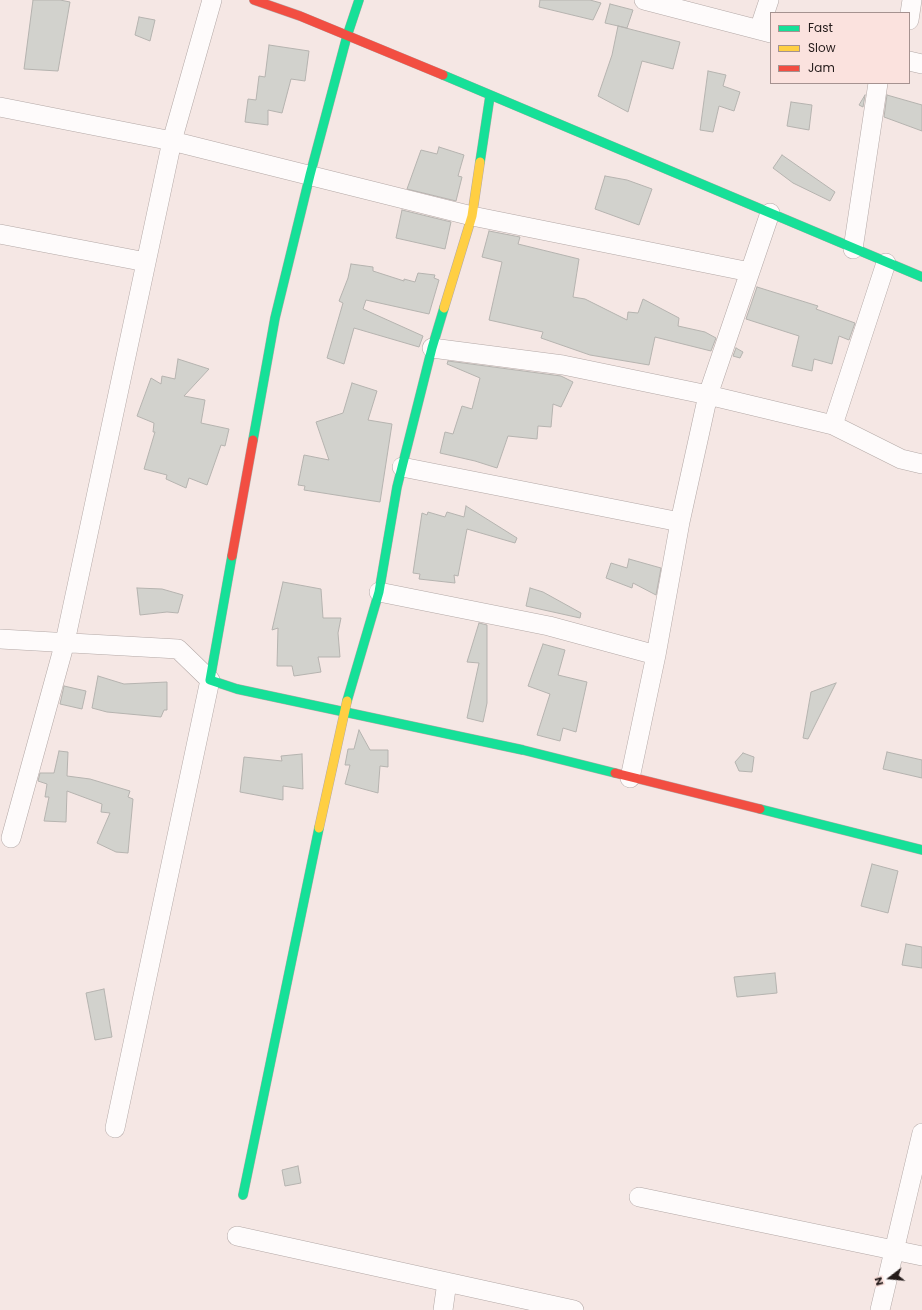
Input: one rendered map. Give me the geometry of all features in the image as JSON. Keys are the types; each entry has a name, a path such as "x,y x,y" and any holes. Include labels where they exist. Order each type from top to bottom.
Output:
{"street":[{"path":"12,838 65,642 172,141 212,0"},
{"path":"254,0 300,16 389,52 490,96 922,277"},
{"path":"115,1128 210,680 275,318 310,175 358,0"},
{"path":"644,0 765,32 769,0"},
{"path":"910,13 912,0"},
{"path":"910,61 922,64"},
{"path":"853,249 878,84"},
{"path":"243,1195 343,713 379,592 397,487 432,348 472,216 490,96"},
{"path":"0,107 172,141 472,216 750,272"},
{"path":"630,778 656,655 680,522 708,395 770,213"},
{"path":"0,234 146,262"},
{"path":"833,425 886,262"},
{"path":"432,348 562,365 708,395 833,425 901,459 922,464"},
{"path":"402,468 680,522"},
{"path":"379,592 549,626 656,655"},
{"path":"0,639 178,649 210,680 237,689 343,713 523,750 922,850"},
{"path":"880,1310 922,1133"},
{"path":"639,1197 922,1256"},
{"path":"237,1236 574,1310"},
{"path":"443,1310 447,1282"}],"building":[{"path":"33,0 60,0 70,2 58,71 24,69"},
{"path":"540,0 590,0 601,3 593,20 539,7"},
{"path":"610,4 633,10 627,28 605,23"},
{"path":"139,17 155,20 150,41 135,35"},
{"path":"618,26 680,42 673,69 642,61 628,112 598,96 612,55"},
{"path":"269,45 309,51 305,81 291,79 282,113 268,110 268,125 245,122 248,99 256,100 259,76 265,77"},
{"path":"708,71 726,75 723,86 740,92 734,111 719,106 713,132 700,130"},
{"path":"865,95 863,107 859,105"},
{"path":"887,95 922,105 922,131 884,117"},
{"path":"791,102 812,105 809,130 787,126"},
{"path":"439,147 464,155 458,176 462,177 456,201 407,189 421,150 437,154"},
{"path":"782,155 835,192 830,201 793,183 773,168"},
{"path":"605,176 627,180 652,189 639,225 595,209"},
{"path":"402,210 451,222 445,249 396,238"},
{"path":"489,231 520,237 518,244 579,259 573,297 585,299 627,320 628,312 638,313 643,299 679,318 678,326 705,332 716,338 711,351 655,337 649,365 590,355 541,338 543,332 489,320 502,262 482,257"},
{"path":"351,264 373,267 373,271 404,281 404,279 415,282 418,273 435,275 434,278 439,280 429,314 366,300 363,309 423,336 419,347 354,328 344,364 327,358 343,303 339,301 348,278"},
{"path":"757,287 818,306 816,309 855,323 849,340 839,336 832,364 814,359 812,371 792,366 799,336 746,319"},
{"path":"736,348 743,352 740,358 733,356"},
{"path":"178,359 209,369 184,396 205,400 201,423 229,429 225,446 221,445 207,485 189,478 186,488 166,479 167,475 144,469 155,432 153,432 154,423 137,416 151,378 161,384 162,376 175,379"},
{"path":"448,361 561,376 573,382 561,407 553,404 551,427 538,426 537,439 508,436 497,468 440,453 445,432 453,434 462,406 472,409 480,378 447,364"},
{"path":"352,383 377,391 368,420 392,424 380,502 304,490 305,486 298,485 304,455 329,460 316,422 343,413"},
{"path":"466,506 517,538 515,543 467,529 458,576 454,575 455,583 419,579 420,574 413,573 422,513 427,515 428,512 445,517 447,512 464,517"},
{"path":"629,559 661,568 656,595 633,583 632,588 606,578 611,563 627,568"},
{"path":"283,582 321,589 323,618 341,618 338,633 340,657 318,657 321,672 294,676 292,666 277,666 278,628 272,630"},
{"path":"137,588 162,589 183,595 178,613 167,612 140,615"},
{"path":"530,588 543,592 581,613 580,618 526,606"},
{"path":"479,623 487,625 487,703 483,722 467,718 479,663 467,662"},
{"path":"543,644 565,650 558,675 587,682 576,732 563,728 560,741 537,735 550,694 528,686"},
{"path":"98,676 124,684 167,682 167,710 164,710 161,717 107,712 92,708"},
{"path":"836,683 808,739 803,738 811,692"},
{"path":"64,686 86,691 82,709 60,704"},
{"path":"359,730 370,750 388,750 388,767 380,766 378,793 345,784 350,765 345,765 348,749 354,749"},
{"path":"59,751 68,752 67,776 90,779 130,791 128,797 133,799 128,853 116,852 97,843 110,813 101,812 102,804 67,791 66,822 44,821 49,797 45,797 47,784 38,781 40,773 54,773"},
{"path":"887,752 922,760 922,778 883,769"},
{"path":"743,753 754,757 752,772 739,771 735,762"},
{"path":"302,754 303,789 283,786 283,800 240,792 244,757 282,761 281,756"},
{"path":"872,864 898,871 888,913 861,906"},
{"path":"906,944 922,947 922,968 902,965"},
{"path":"775,973 777,993 737,997 734,977"},
{"path":"104,989 112,1037 95,1040 86,993"},
{"path":"298,1166 301,1183 285,1186 282,1170"}],"traffic: fast":[{"path":"253,440 275,318 310,175 347,36 359,0"},
{"path":"443,75 922,277"},
{"path":"480,162 490,96"},
{"path":"347,701 379,592 397,487 432,348 444,308"},
{"path":"232,556 210,680 237,689 523,750 615,773"},
{"path":"760,809 922,850"},
{"path":"243,1195 319,828"}],"traffic: slow":[{"path":"444,308 472,216 480,162"},
{"path":"319,828 347,701"}],"traffic: jam":[{"path":"254,0 300,16 443,75"},
{"path":"232,556 253,440"},
{"path":"615,773 760,809"}]}
